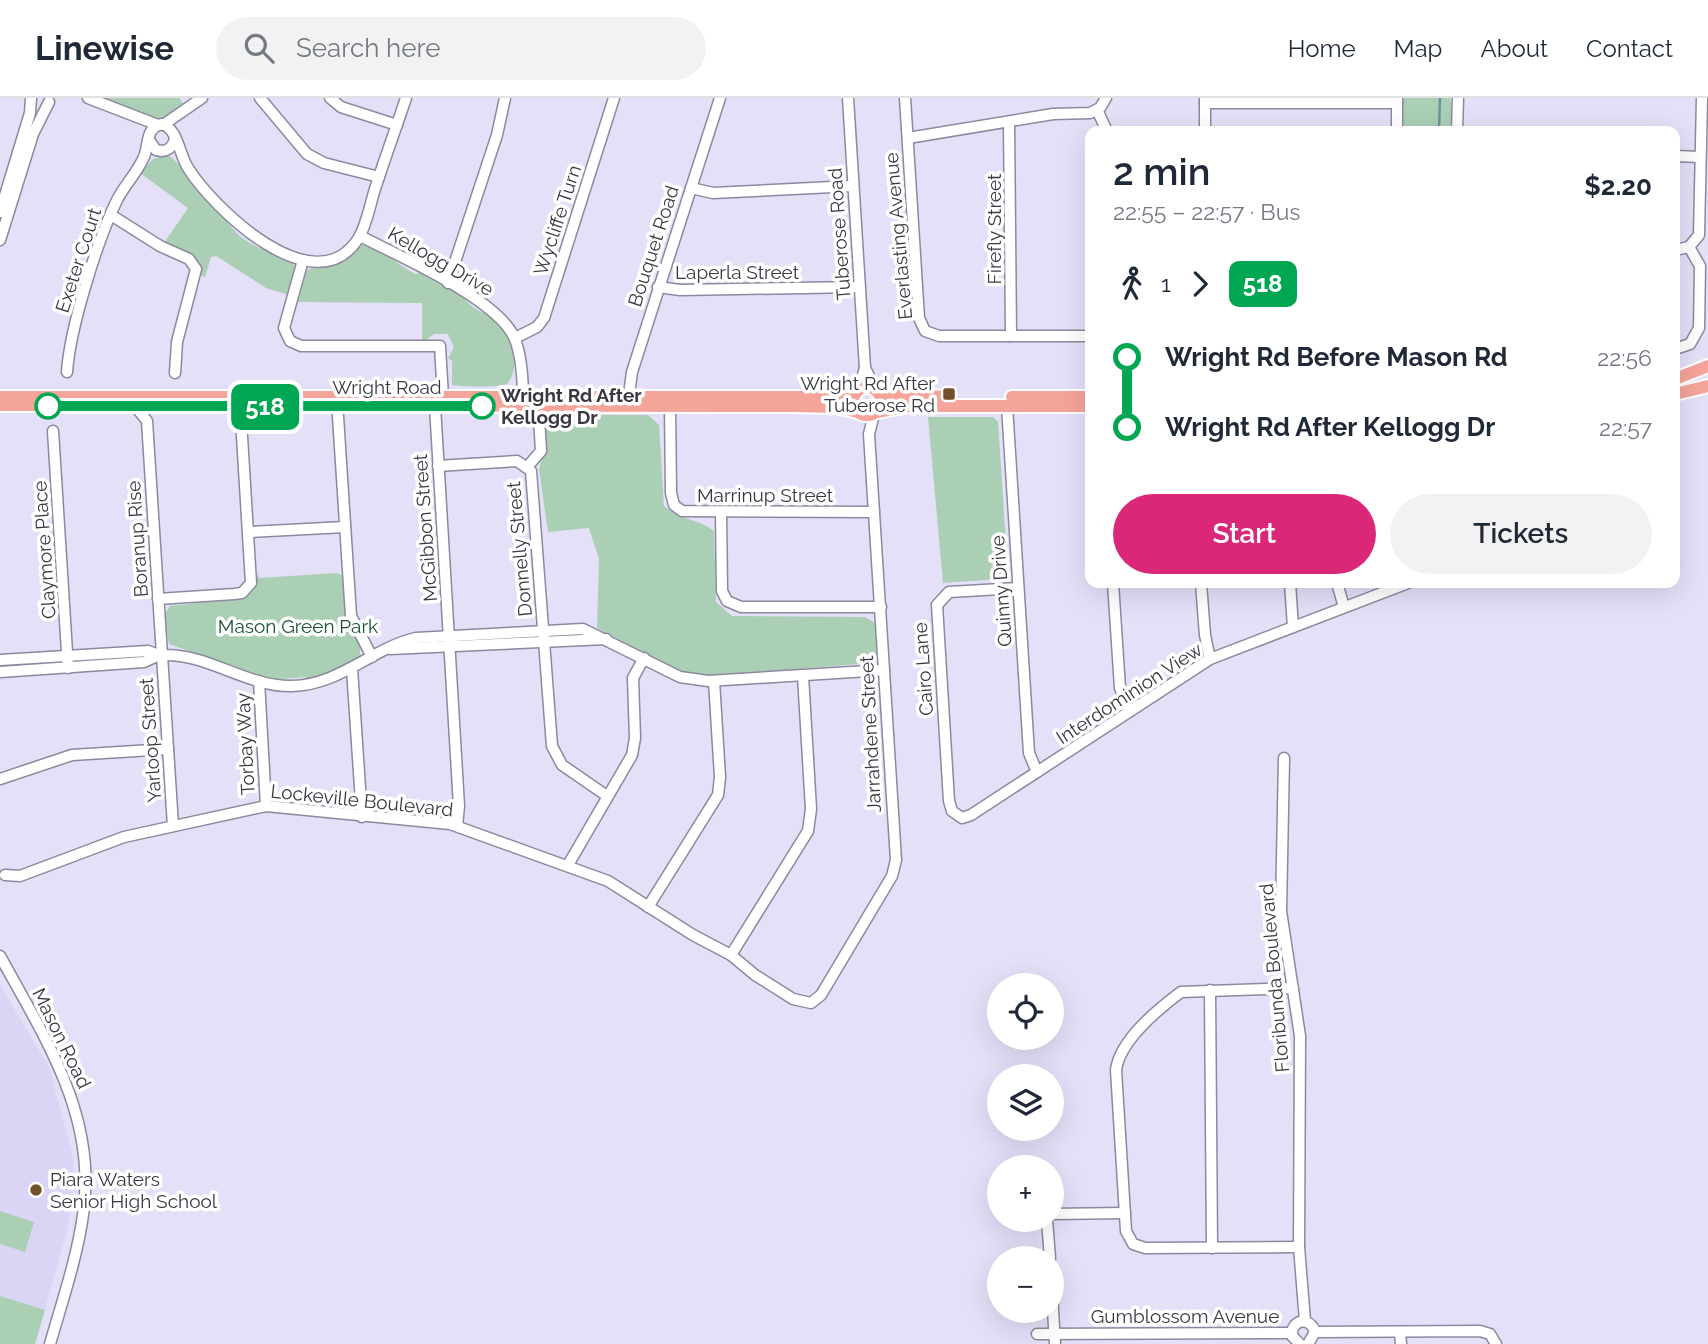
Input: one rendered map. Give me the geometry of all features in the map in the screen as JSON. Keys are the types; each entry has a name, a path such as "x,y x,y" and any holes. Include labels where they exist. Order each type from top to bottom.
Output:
{"main road":[{"path":"1680,378 1698,373 1708,366"},
{"path":"1680,393 1708,386"},
{"path":"1085,397 924,398 877,392 867,387 857,392 853,401 859,413 876,413 910,406 1085,406"},
{"name":"Wright Road","path":"0,397 337,402 628,402 830,397 857,392"},
{"path":"876,413 881,405 877,392"},
{"name":"Wright Road","path":"0,405 253,407 337,402"},
{"name":"Wright Road","path":"628,402 670,406 826,407 859,413"}],"street":[{"path":"0,212 30,113 32,98 39,103 54,99"},
{"path":"88,98 170,127 188,168 221,210 258,240 303,260"},
{"path":"148,138 160,125 202,98"},
{"path":"260,98 307,154 324,163 379,177"},
{"path":"330,98 341,107 397,125"},
{"path":"360,236 406,98"},
{"path":"448,283 497,135 505,98"},
{"name":"Wycliffe Turn","path":"514,338 537,327 544,318 614,98"},
{"name":"Bouquet Road","path":"628,402 630,377 720,98"},
{"name":"Tuberose Road","path":"848,98 865,368 877,392"},
{"name":"Everlasting Avenue","path":"905,98 921,325 927,333 936,336 1085,336"},
{"path":"908,138 1053,114 1097,110 1106,98"},
{"path":"1457,126 1458,98"},
{"path":"1680,249 1689,247 1699,235 1702,98"},
{"path":"0,240 33,134 54,99"},
{"path":"1205,126 1205,101 1397,100 1397,126"},
{"path":"162,151 172,147 188,109"},
{"path":"1097,110 1105,126"},
{"path":"128,114 152,147 188,168"},
{"name":"Firefly Street","path":"1009,122 1011,335"},
{"name":"Exeter Court","path":"140,166 148,138"},
{"name":"Exeter Court","path":"67,372 72,334 111,215 121,192 140,166 162,151"},
{"path":"1680,156 1700,157"},
{"path":"691,188 713,193 853,186"},
{"path":"111,215 160,246 189,259 196,269 177,342 175,373"},
{"name":"Kellogg Drive","path":"303,260 332,258 348,249 360,236 492,310 514,338 523,377 523,402"},
{"path":"1680,347 1690,344 1699,328 1700,266 1689,247"},
{"name":"McGibbon Street","path":"303,260 284,328 290,341 301,346 440,346 439,466 459,806 457,826"},
{"name":"Laperla Street","path":"658,287 669,290 859,287"},
{"name":"Tuberose Road","path":"857,392 865,368"},
{"path":"337,402 352,616 372,657"},
{"name":"Quinny Drive","path":"1007,405 1029,753 1037,772"},
{"path":"135,406 147,421 157,406"},
{"name":"Marrinup Street","path":"670,406 672,500 686,513 874,512"},
{"path":"158,599 234,594 245,591 252,577 241,420 230,407"},
{"path":"241,420 253,407"},
{"name":"Jarrahdene Street","path":"807,1003 821,995 895,866 869,434 859,413"},
{"name":"Jarrahdene Street","path":"869,434 876,413"},
{"name":"Donnelly Street","path":"528,466 541,451 539,418"},
{"name":"Boranup Rise","path":"147,421 161,655"},
{"name":"Claymore Place","path":"53,431 68,668"},
{"name":"Donnelly Street","path":"439,466 517,461 528,466 534,483 550,737 554,754 568,769 607,796"},
{"path":"721,513 722,591 731,604 741,607 881,607"},
{"path":"250,532 345,527"},
{"name":"Cairo Lane","path":"957,816 949,801 937,605 949,592 1018,588"},
{"path":"1113,588 1120,688 1130,711"},
{"path":"1201,588 1210,659"},
{"path":"1290,588 1293,627"},
{"path":"1338,588 1344,607"},
{"name":"Interdominion View","path":"957,816 964,818 971,815 1210,659 1395,588"},
{"path":"449,641 544,630 583,629 680,677 714,681 884,670"},
{"path":"0,660 148,651 161,655 186,656 259,681 292,686 310,684 352,668 404,641 606,639"},
{"path":"0,672 144,662 161,655"},
{"name":"Yarloop Street","path":"161,655 173,827"},
{"path":"568,865 632,755 635,738 633,678 644,658"},
{"path":"352,668 362,817"},
{"path":"731,954 808,831 811,809 803,676"},
{"name":"Torbay Way","path":"259,681 266,806"},
{"path":"648,907 718,795 720,777 714,681"},
{"path":"0,779 72,755 168,749"},
{"name":"Floribunda Boulevard","path":"1284,758 1281,911 1300,1036 1300,1247 1305,1321"},
{"name":"Lockeville Boulevard","path":"5,875 20,876 111,841 266,806 457,826 486,840 568,865 608,881 731,954 764,981 793,999 807,1003"},
{"name":"Mason Road","path":"0,956 68,1083 83,1132 86,1171 84,1214 50,1344"},
{"path":"1293,988 1181,992 1118,1056 1128,1238 1138,1247 1300,1247"},
{"path":"1210,990 1212,1248"},
{"path":"1064,1214 1125,1213"},
{"path":"1300,1344 1292,1333 1297,1322 1305,1321 1312,1325 1315,1332"},
{"path":"1315,1332 1479,1331 1493,1339"},
{"path":"1132,1332 1133,1344"},
{"name":"Gumblossom Avenue","path":"1037,1334 1055,1339 1132,1332 1215,1338 1292,1333"},
{"path":"1308,1344 1315,1332"},
{"path":"1392,1344 1396,1332"},
{"path":"1396,1332 1401,1344"}],"shaded area":[{"name":"Piara Waters Senior High School","path":"0,985 49,1067 74,1160 68,1227 35,1344 0,1344"}],"green space":[{"path":"102,98 179,98 185,106 161,121 147,119"},
{"path":"1401,98 1450,98 1453,113 1450,126 1401,126"},
{"path":"168,155 195,181 240,236 253,245 292,261 296,270 289,295 266,288 216,256 211,257 205,277 200,275 195,259 164,243 188,208 140,173 153,159"},
{"path":"358,245 379,251 415,274 420,273 464,297 476,308 491,314 507,338 514,357 512,376 507,384 480,387 452,385 452,361 448,358 454,347 448,334 434,334 422,343 422,303 298,302 307,270 343,256"},
{"path":"545,415 648,415 659,425 664,506 714,531 716,602 732,616 865,617 875,623 877,656 871,663 713,676 679,671 597,628 599,559 589,528 548,532 539,469 546,445"},
{"path":"928,417 993,417 998,422 1008,572 1001,579 943,583"},
{"name":"Mason Green Park","path":"259,572 259,578 337,573 345,577 361,646 359,659 337,673 311,680 306,677 270,680 169,644 164,615 170,606 245,598 253,590"},
{"path":"0,1211 34,1222 25,1252 0,1244"},
{"path":"0,1296 45,1310 35,1344 0,1344"}],"waterway":[{"path":"1439,126 1440,98"}],"bus line":[{"name":"518","path":"48,406 482,406"}],"place":[{"name":"Wright Rd After Tuberose Rd","path":"949,394"},
{"name":"Wright Rd After Kellogg Dr","path":"482,406"},
{"name":"Piara Waters Senior High School","path":"36,1190"}]}
